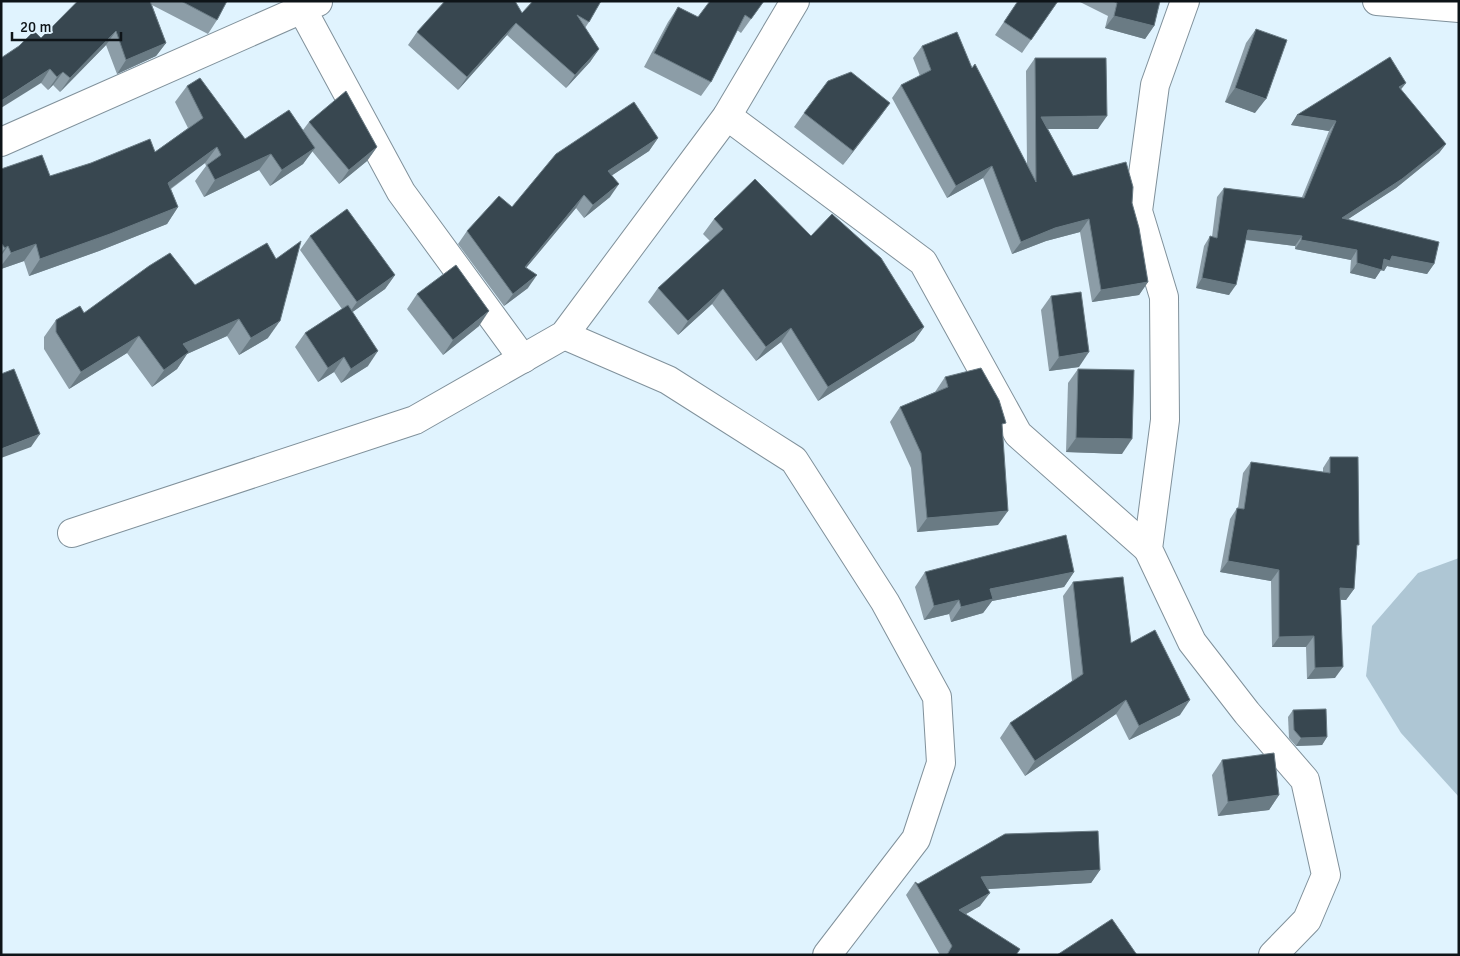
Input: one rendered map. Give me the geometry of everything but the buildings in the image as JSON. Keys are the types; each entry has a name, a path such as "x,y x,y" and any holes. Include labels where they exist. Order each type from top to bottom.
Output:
{"street":[{"path":"72,533 415,420 564,335 727,116 795,1"},
{"path":"1148,549 1165,420 1164,297 1138,211 1155,85 1185,1"},
{"path":"1376,1 1459,8"},
{"path":"1,142 311,5 402,192 523,358"},
{"path":"727,116 923,262 1018,434 1148,549 1192,642 1247,713 1305,780 1326,874 1307,920 1273,955"},
{"path":"564,335 668,380 794,460 885,602 937,697 941,763 916,839 827,955"}],"shaded area":[{"path":"1459,558 1459,797 1401,733 1366,676 1372,626 1418,573"}]}
